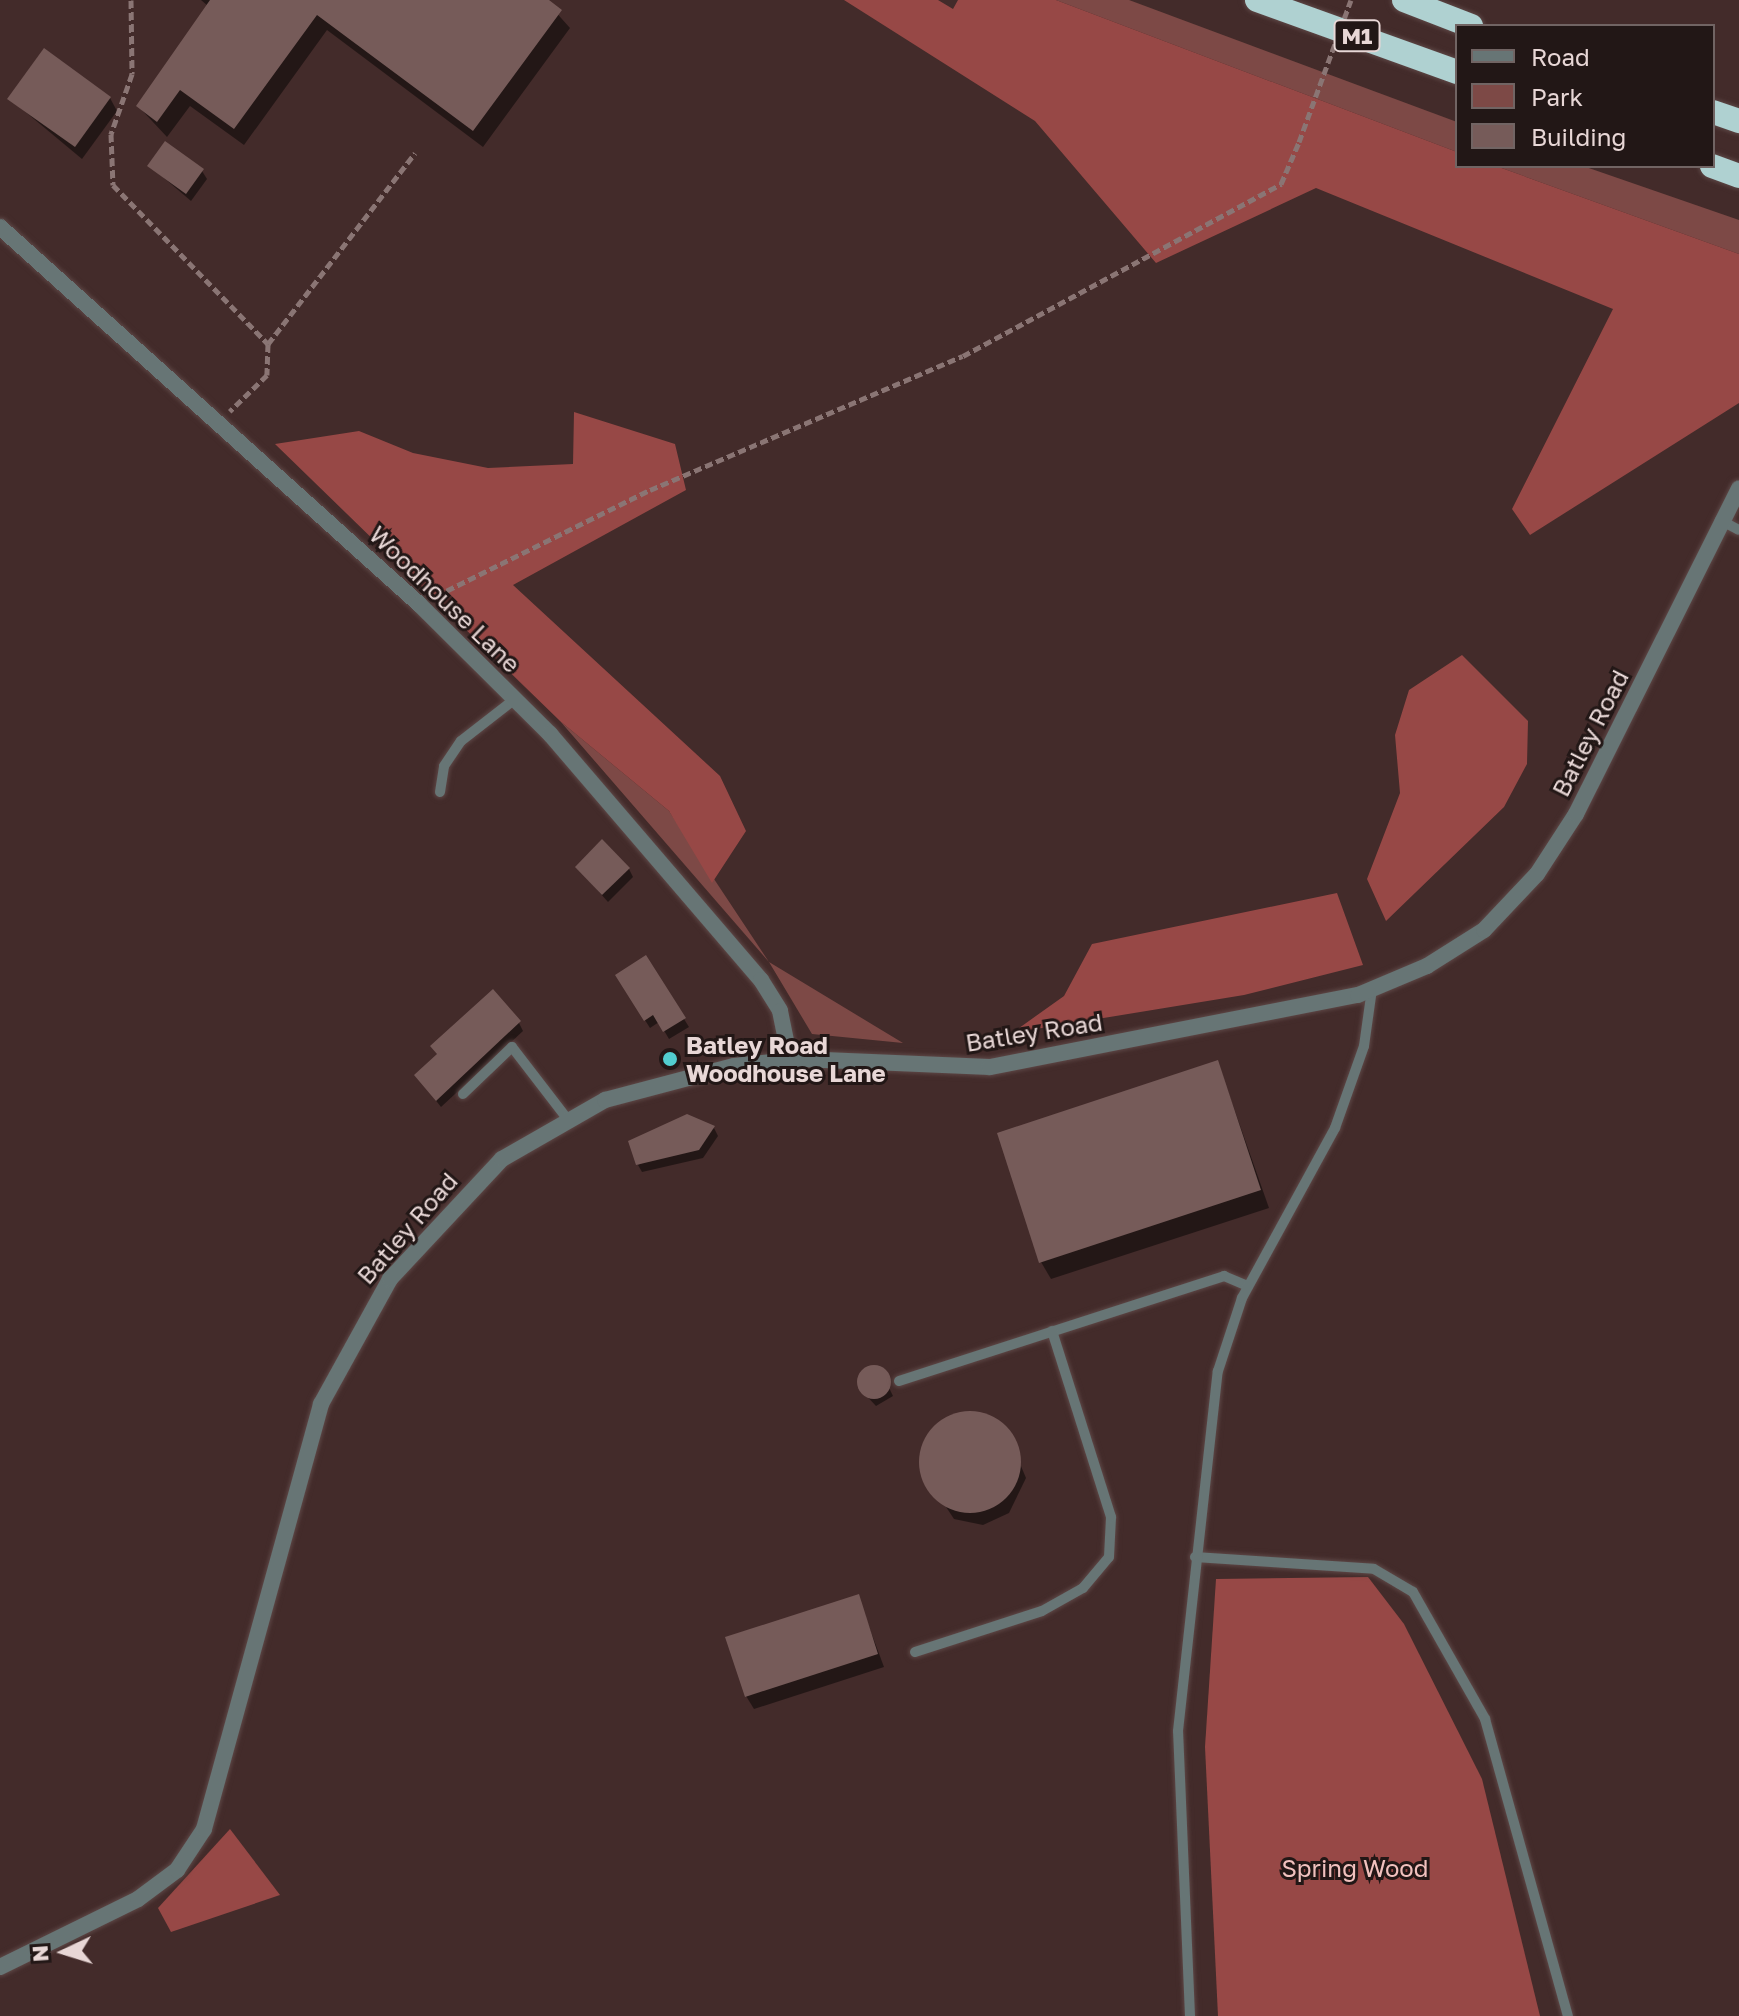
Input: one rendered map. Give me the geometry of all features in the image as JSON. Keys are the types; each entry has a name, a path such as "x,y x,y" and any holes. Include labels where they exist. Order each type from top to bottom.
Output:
{"highway":[{"name":"M1","path":"1257,0 1455,71"},
{"name":"M1","path":"1404,0 1466,24"},
{"path":"1715,113 1739,121"},
{"path":"1715,167 1739,176"}],"street":[{"name":"Woodhouse Lane","path":"0,227 419,604 515,699 761,980 780,1011 790,1060"},
{"name":"Batley Road","path":"0,1967 138,1899 177,1870 204,1829 298,1478 355,1331 446,1213 502,1159 605,1100 672,1079 790,1060 990,1067 1372,989 1427,966 1484,930 1537,874 1576,814 1720,520 1739,488"}],"lane":[{"path":"1720,520 1739,530"},
{"path":"440,792 444,766 461,741 515,699"},
{"path":"1190,2016 1178,1731 1218,1371 1248,1286 1335,1128 1364,1046 1372,989"},
{"path":"463,1094 512,1047 569,1121"},
{"path":"899,1381 1224,1276 1248,1286"},
{"path":"915,1652 1042,1611 1083,1588 1109,1557 1111,1517 1052,1331"},
{"path":"1195,1557 1374,1569 1413,1592 1485,1719 1568,2016"}],"path":[{"path":"131,0 132,74 111,134 113,185 268,344"},
{"path":"419,604 650,490 963,356 1281,184 1351,0"},
{"path":"218,423 267,375 268,344 415,153"}],"green space":[{"path":"844,0 938,0 953,9 958,0 1056,0 1455,151 1455,168 1502,168 1739,254 1739,403 1530,535 1512,509 1613,309 1316,188 1156,263 1035,121"},
{"path":"1056,0 1129,0 1455,121 1455,151"},
{"path":"1502,168 1589,168 1739,220 1739,254"},
{"path":"574,412 675,444 686,490 513,585 720,776 746,831 712,883 669,811 560,721 275,444 359,431 413,453 488,468 573,464"},
{"path":"1462,655 1528,721 1527,764 1504,807 1386,921 1367,879 1400,793 1395,735 1409,690"},
{"path":"560,721 669,811 769,962"},
{"path":"1337,893 1363,965 1244,995 1012,1033 1064,996 1092,944"},
{"path":"769,962 903,1043 812,1034"},
{"name":"Spring Wood","path":"1368,1577 1404,1624 1482,1779 1540,2016 1218,2016 1205,1747 1216,1579"},
{"path":"230,1829 280,1895 171,1932 158,1908"}],"building":[{"path":"210,0 549,0 562,10 473,131 317,15 234,129 180,90 157,122 136,106"},
{"path":"44,48 111,97 75,147 7,99"},
{"path":"165,141 204,169 186,194 147,166"},
{"path":"602,839 630,868 602,895 575,867"},
{"path":"646,955 686,1018 663,1032 653,1015 644,1021 615,975"},
{"path":"493,989 521,1021 436,1101 414,1075 437,1054 430,1046"},
{"path":"1218,1060 1261,1190 1039,1263 997,1133"},
{"path":"687,1114 715,1126 699,1150 636,1165 628,1141"},
{"path":"874,1365 886,1370 891,1382 886,1394 874,1399 862,1394 857,1382 862,1370"},
{"path":"970,1411 989,1415 1006,1426 1017,1443 1021,1462 1017,1481 1006,1498 989,1509 970,1513 951,1509 934,1498 923,1481 919,1462 923,1443 934,1426 951,1415"},
{"path":"859,1594 878,1654 745,1697 725,1637"}],"place":[{"name":"Batley Road Woodhouse Lane","path":"670,1059"}]}
